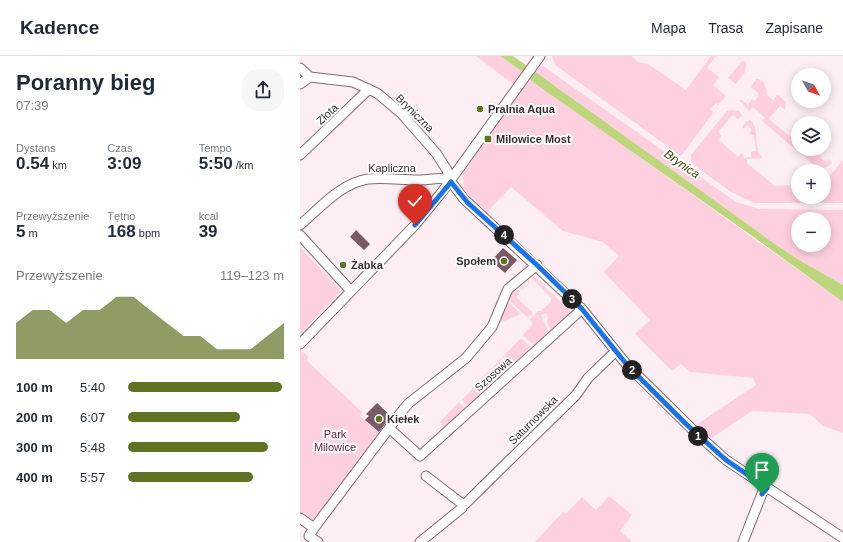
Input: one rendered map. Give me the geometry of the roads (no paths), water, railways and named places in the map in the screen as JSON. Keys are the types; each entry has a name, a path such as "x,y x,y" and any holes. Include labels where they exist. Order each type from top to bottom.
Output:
{"street":[{"path":"300,344 415,225 451,182 540,56"},
{"path":"300,68 310,77 300,84"},
{"name":"Bryniczna","path":"310,77 353,82 377,93 409,120 444,164 451,182"},
{"name":"Złota","path":"300,155 369,89"},
{"name":"Kapliczna","path":"300,225 342,190 356,182 376,179 421,180 440,178 451,182"},
{"path":"451,182 468,203 537,265 582,309 616,351 696,433 726,460 843,538"},
{"path":"300,236 351,291"},
{"path":"318,542 309,536 389,428 409,403 455,368 477,347 492,327 508,290 537,265"},
{"name":"Szosowa","path":"389,428 420,456 582,309"},
{"name":"Saturnowska","path":"420,542 464,506 576,394 599,367 616,351"},
{"path":"426,476 464,506"},
{"path":"743,542 763,491 767,488"},
{"path":"300,518 314,528"}],"place":[{"name":"Pralnia Aqua","path":"480,109"},
{"name":"Milowice Most","path":"488,139"},
{"name":"Społem","path":"504,261"},
{"name":"Żabka","path":"343,265"},
{"name":"Kiełek","path":"379,419"}],"water label":[{"name":"Brynica","path":"682,164"}],"park label":[{"name":"Park Milowice","path":"335,440"}]}
